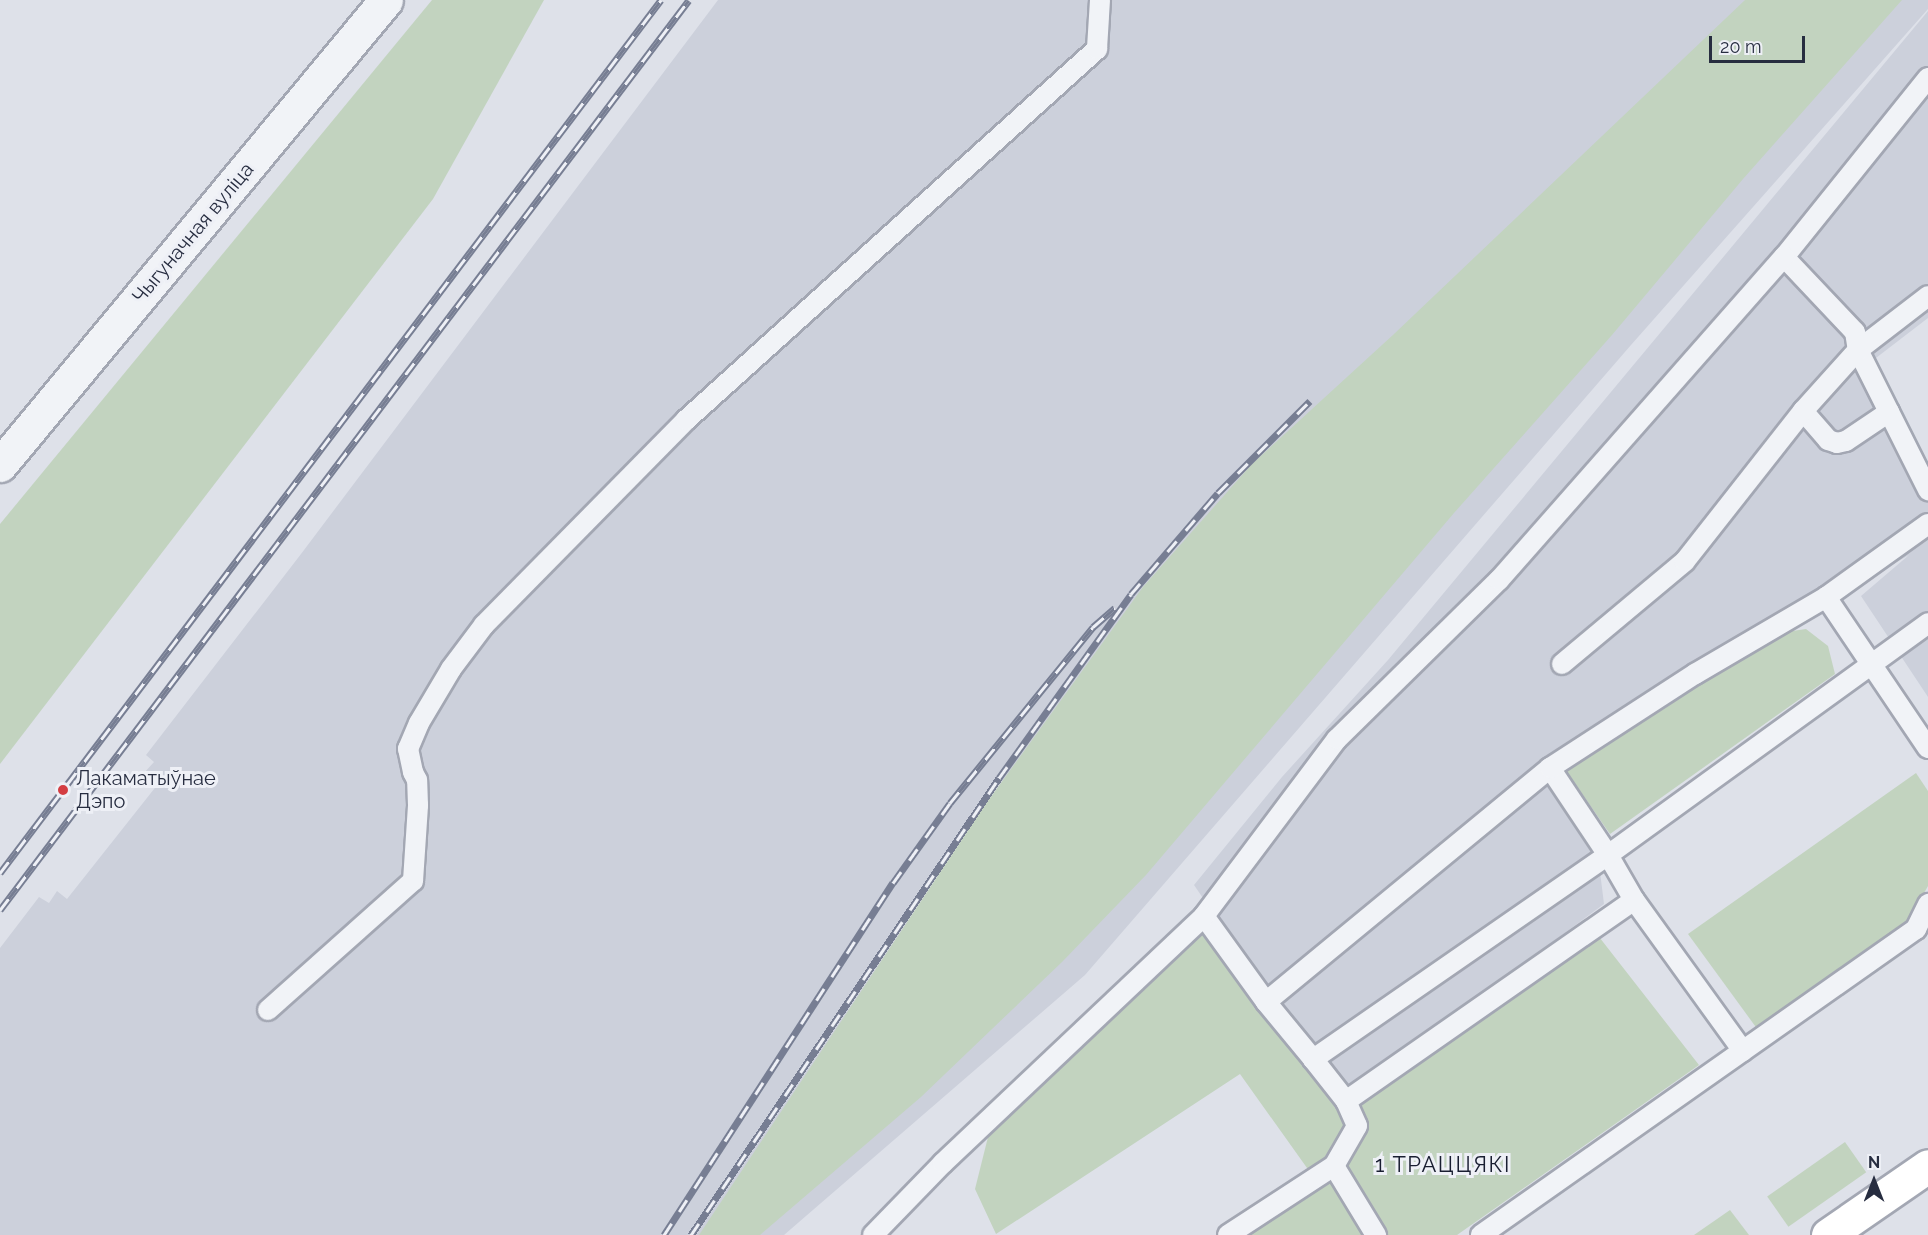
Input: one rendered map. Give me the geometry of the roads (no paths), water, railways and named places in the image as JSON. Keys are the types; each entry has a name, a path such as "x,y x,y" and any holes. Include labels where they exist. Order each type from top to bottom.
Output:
{"main road":[{"path":"1828,1235 1928,1166"}],"street":[{"name":"Чыгуначная вуліца","path":"0,465 386,0"}],"lane":[{"path":"268,1010 413,881 418,805 417,780 412,772 408,749 419,723 451,669 484,625 687,420 1097,49 1100,0"},
{"path":"873,1235 943,1162 1204,916 1337,739 1499,580 1784,256 1928,78"},
{"path":"1784,256 1855,332 1858,350 1928,490"},
{"path":"1562,664 1685,561 1803,411 1858,350 1928,296"},
{"path":"1803,411 1828,440 1837,443 1846,441 1889,412"},
{"path":"1266,1002 1550,768 1695,674 1826,597 1928,524"},
{"path":"1826,597 1928,748"},
{"path":"1313,1059 1608,855 1874,665 1928,623"},
{"path":"1550,768 1608,855 1634,900 1743,1051"},
{"path":"1346,1101 1634,900"},
{"path":"1481,1235 1916,929 1928,904"},
{"path":"1204,916 1266,1002 1346,1101 1357,1126 1334,1166 1228,1235"},
{"path":"1334,1166 1376,1235"}],"railway":[{"path":"0,873 661,0"},
{"path":"0,910 689,0"},
{"path":"691,1235 999,778 1131,594 1218,493 1310,401"},
{"path":"664,1235 893,883 950,803 1093,627 1115,608"}],"place":[{"name":"Лакаматыўнае Дэпо","path":"63,790"}],"district":[{"name":"1 ТРАЦЦЯКІ","path":"1443,1165"}]}
